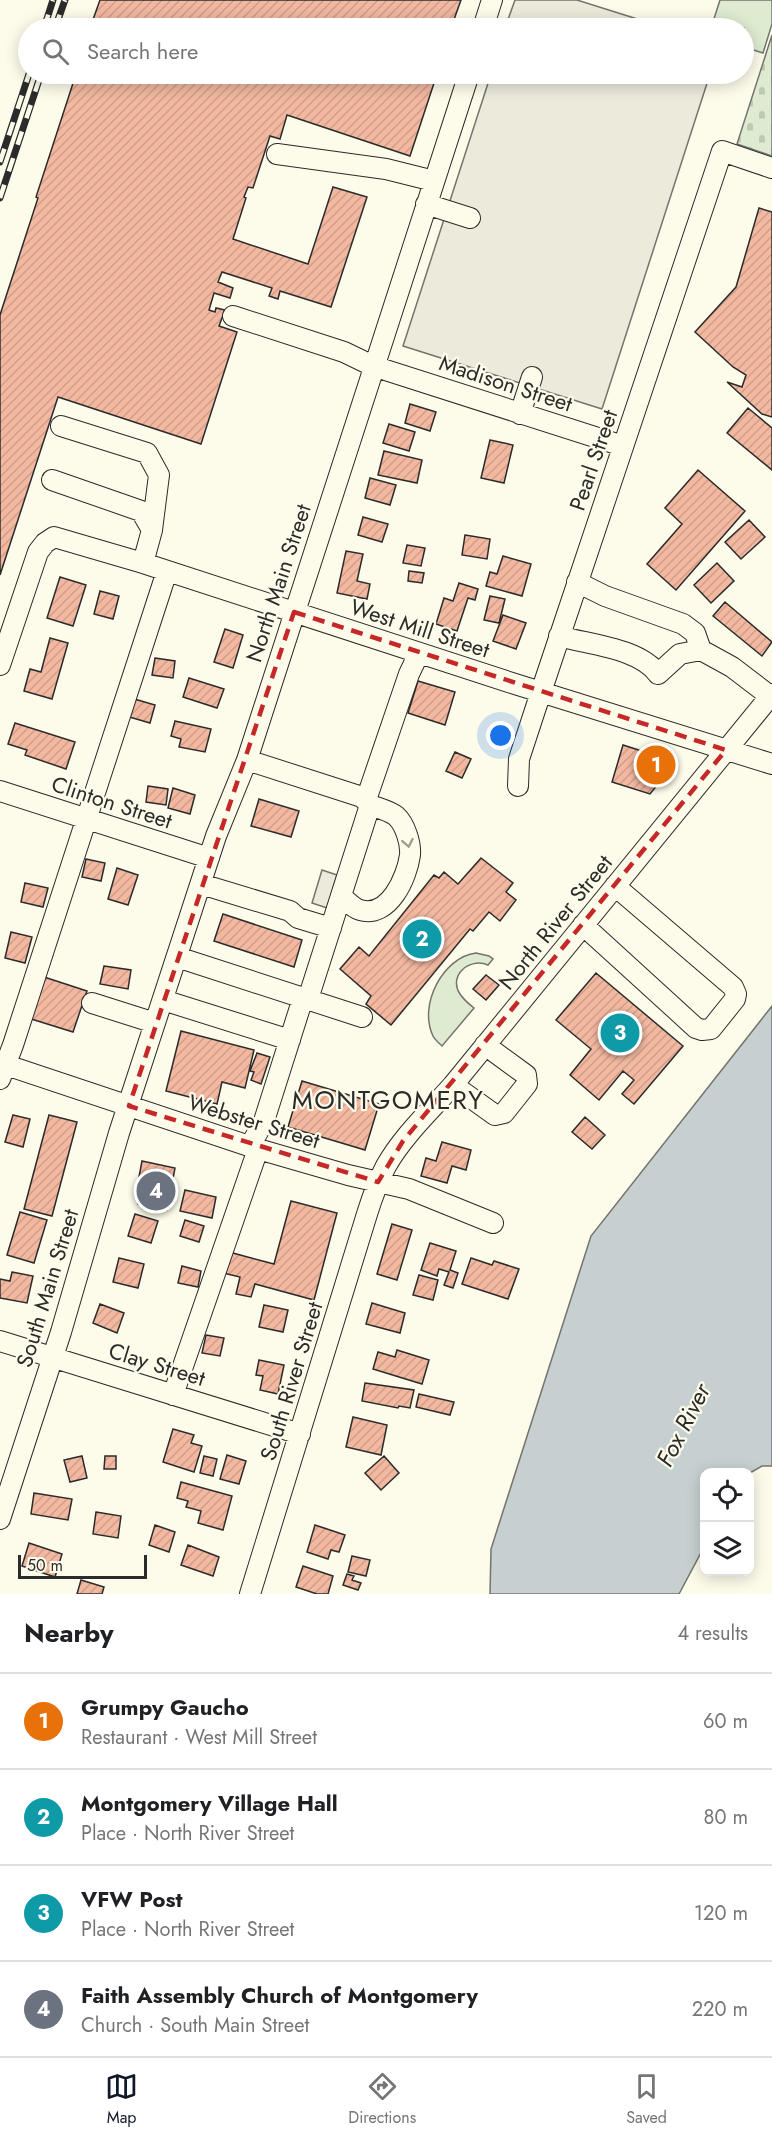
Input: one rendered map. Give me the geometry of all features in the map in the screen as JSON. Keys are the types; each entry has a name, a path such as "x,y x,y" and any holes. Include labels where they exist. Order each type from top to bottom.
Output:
{"street":[{"path":"486,18 492,0"},
{"name":"North Main Street","path":"129,1106 209,858 247,760 465,84"},
{"name":"Pearl Street","path":"518,786 519,759 722,151 772,168"},
{"path":"277,154 386,169 434,181"},
{"path":"426,204 470,218"},
{"name":"Madison Street","path":"233,316 344,352 373,366 623,446"},
{"path":"520,414 532,377"},
{"path":"61,426 147,453 159,475 152,530 143,563"},
{"path":"52,480 141,511 152,530"},
{"name":"West Mill Street","path":"0,664 38,552 54,537 143,563 772,764"},
{"path":"2,1069 87,820 167,571"},
{"path":"577,582 605,596 683,624 695,633 701,650"},
{"path":"559,636 635,655 651,664 658,674 680,654 701,650 732,667 771,695"},
{"path":"173,1395 290,1040 331,928 409,674 419,653"},
{"name":"North River Street","path":"378,1182 403,1141 453,1085 771,695"},
{"path":"247,760 363,797 368,803 395,816 405,830 410,853 397,893 383,906 371,911 359,910 341,896"},
{"name":"Clinton Street","path":"0,791 209,858"},
{"path":"201,884 290,911 298,918 331,928"},
{"path":"583,925 696,1028 711,1029 735,999 736,994 733,987 615,886"},
{"path":"177,957 362,1017"},
{"path":"163,1000 290,1040"},
{"path":"92,1003 155,1023"},
{"path":"453,1085 495,1115 504,1113 527,1084 526,1075 485,1045"},
{"name":"Webster Street","path":"2,1069 129,1106 254,1147 409,1189 494,1223"},
{"name":"South Main Street","path":"0,1519 52,1357 118,1133 129,1106"},
{"name":"South River Street","path":"250,1594 378,1182"},
{"name":"Clay Street","path":"0,1341 300,1434"}],"highlighted area":[{"path":"294,612 726,750 403,1141 378,1182 129,1106"}],"green space":[{"path":"720,0 772,0 772,24 763,53 754,50 754,18 714,18"},
{"path":"772,35 772,156 737,144"},
{"path":"476,953 493,959 488,965 481,963 468,966 459,975 457,987 460,994 474,1008 442,1046 433,1036 429,1024 431,997 436,984 453,963 464,956"}],"shaded area":[{"path":"515,0 577,0 634,18 509,18"},
{"path":"488,84 707,84 602,409 403,346"},
{"path":"322,870 337,875 327,908 312,903"}],"water":[{"name":"Fox River","path":"772,1006 772,1466 762,1466 754,1471 754,1468 700,1468 700,1555 679,1594 490,1594 491,1549 591,1236"}],"building":[{"path":"100,0 461,0 455,18 94,18"},
{"path":"73,84 434,84 410,156 287,115 280,139 270,136 253,188 248,187 244,197 246,198 233,239 308,264 333,187 367,197 331,307 280,291 278,299 269,296 272,288 222,272 218,282 233,288 230,298 214,293 209,310 215,312 216,308 225,310 219,326 237,332 201,444 58,397 0,575 0,315 38,198 36,197"},
{"path":"759,208 772,212 772,417 762,414 727,382 742,387 746,375 733,367 695,332 736,287"},
{"path":"410,404 436,412 430,431 405,423"},
{"path":"748,408 772,428 772,470 727,433"},
{"path":"389,424 415,432 409,451 383,443"},
{"path":"490,440 513,445 504,483 481,478"},
{"path":"384,451 422,460 417,483 378,475"},
{"path":"698,470 745,511 676,590 647,564 682,524 665,508"},
{"path":"370,478 396,485 390,505 365,498"},
{"path":"363,517 388,524 382,542 358,535"},
{"path":"749,520 765,537 741,559 725,542"},
{"path":"465,535 490,539 487,559 462,555"},
{"path":"407,545 425,548 421,566 403,563"},
{"path":"346,551 363,554 357,581 370,584 367,599 337,593"},
{"path":"503,556 531,564 522,596 486,586 490,572 497,574"},
{"path":"717,563 734,581 711,603 694,585"},
{"path":"409,571 424,573 422,583 408,581"},
{"path":"60,577 86,585 73,626 47,618"},
{"path":"459,583 478,589 475,600 468,598 457,631 436,624 444,598 453,601"},
{"path":"100,591 119,596 113,619 94,614"},
{"path":"490,596 505,599 499,623 484,620"},
{"path":"725,602 772,642 762,656 713,616"},
{"path":"503,615 526,623 516,649 493,641"},
{"path":"225,629 243,635 233,668 214,662"},
{"path":"50,638 68,643 52,699 24,691 30,669 41,672"},
{"path":"155,658 175,661 173,678 152,675"},
{"path":"189,678 224,689 217,708 183,697"},
{"path":"418,681 455,692 445,725 408,713"},
{"path":"131,698 155,705 150,723 126,716"},
{"path":"175,721 211,729 205,752 179,747 181,739 171,736"},
{"path":"15,723 75,742 66,769 25,755 27,750 8,744"},
{"path":"623,745 676,762 650,794 612,782"},
{"path":"455,752 471,759 462,778 446,771"},
{"path":"148,786 168,789 166,805 146,802"},
{"path":"173,788 195,795 190,814 168,808"},
{"path":"259,799 299,811 291,837 251,826"},
{"path":"481,858 513,883 506,892 516,900 500,921 489,912 473,931 470,929 391,1025 366,1004 371,996 340,969 359,947 369,956 434,875 439,878 444,872 458,884"},
{"path":"86,859 105,863 101,881 82,877"},
{"path":"117,868 138,875 128,905 108,899"},
{"path":"25,883 48,888 43,907 21,902"},
{"path":"223,914 302,940 294,967 214,941"},
{"path":"11,932 32,937 25,963 5,958"},
{"path":"104,966 131,970 128,989 100,984"},
{"path":"596,973 683,1046 634,1104 622,1094 634,1080 623,1071 599,1100 570,1075 591,1049 556,1020"},
{"path":"486,975 499,985 486,1000 473,989"},
{"path":"41,976 87,991 73,1032 28,1018"},
{"path":"181,1031 254,1050 245,1088 222,1082 217,1104 166,1091"},
{"path":"257,1053 270,1057 261,1084 251,1080 254,1072 250,1071"},
{"path":"302,1081 379,1104 365,1150 288,1127"},
{"path":"13,1115 30,1119 23,1147 5,1142"},
{"path":"49,1115 77,1122 52,1216 24,1209"},
{"path":"585,1117 605,1135 592,1149 572,1132"},
{"path":"442,1142 471,1150 466,1170 452,1166 447,1183 421,1176 426,1158 436,1161"},
{"path":"142,1161 175,1168 167,1210 138,1204 144,1178 139,1177"},
{"path":"185,1190 216,1197 212,1218 180,1211"},
{"path":"291,1201 337,1213 314,1300 255,1284 251,1297 236,1294 240,1277 223,1273 229,1252 274,1264"},
{"path":"20,1212 47,1220 34,1263 7,1255"},
{"path":"135,1214 158,1221 151,1243 128,1236"},
{"path":"185,1220 204,1226 199,1242 180,1236"},
{"path":"392,1224 412,1230 397,1280 377,1274"},
{"path":"430,1243 456,1251 450,1270 458,1273 453,1288 444,1285 449,1272 439,1269 437,1276 421,1270"},
{"path":"119,1258 144,1264 138,1288 113,1282"},
{"path":"471,1258 492,1265 494,1261 519,1269 508,1299 462,1284"},
{"path":"182,1266 201,1271 198,1287 178,1283"},
{"path":"12,1272 33,1276 27,1303 0,1298 0,1279 10,1281"},
{"path":"419,1275 438,1280 433,1300 413,1295"},
{"path":"372,1303 405,1313 400,1333 366,1324"},
{"path":"100,1304 124,1313 117,1333 93,1323"},
{"path":"264,1305 288,1310 283,1332 259,1327"},
{"path":"206,1335 224,1338 220,1356 202,1353"},
{"path":"397,1350 429,1360 422,1384 373,1369 378,1352 395,1357"},
{"path":"259,1360 284,1365 278,1394 260,1390 263,1376 256,1375"},
{"path":"365,1383 414,1390 410,1408 362,1401"},
{"path":"419,1394 454,1402 450,1415 416,1407"},
{"path":"353,1417 387,1425 381,1455 346,1447"},
{"path":"173,1429 194,1435 191,1443 202,1446 194,1472 163,1462"},
{"path":"227,1455 246,1461 239,1484 220,1479"},
{"path":"82,1456 87,1478 70,1482 64,1460"},
{"path":"105,1456 116,1456 116,1469 104,1469"},
{"path":"204,1456 217,1459 213,1476 200,1473"},
{"path":"384,1456 399,1473 381,1490 365,1473"},
{"path":"181,1482 232,1496 223,1530 198,1523 201,1511 186,1507 188,1501 177,1498"},
{"path":"34,1493 72,1499 68,1520 31,1514"},
{"path":"96,1512 121,1516 118,1538 93,1534"},
{"path":"155,1525 175,1532 169,1552 149,1545"},
{"path":"315,1525 345,1535 339,1552 331,1550 328,1559 307,1552"},
{"path":"29,1543 62,1554 55,1577 22,1566"},
{"path":"188,1545 219,1557 213,1576 181,1565"},
{"path":"352,1556 370,1560 366,1576 348,1572"},
{"path":"303,1566 333,1576 328,1594 317,1594 296,1587"},
{"path":"347,1574 354,1576 352,1580 361,1583 358,1590 343,1585"},
{"path":"81,1580 104,1587 102,1594 77,1594"}],"railway":[{"path":"47,18 53,0"},
{"path":"59,18 65,0"},
{"path":"0,162 26,84"},
{"path":"0,198 38,84"}],"place":[{"name":"Grumpy Gaucho","path":"656,765"},
{"name":"Montgomery Village Hall","path":"422,939"},
{"name":"VFW Post","path":"620,1033"},
{"name":"Faith Assembly Church of Montgomery","path":"156,1191"}],"district":[{"name":"MONTGOMERY","path":"388,1100"}]}
